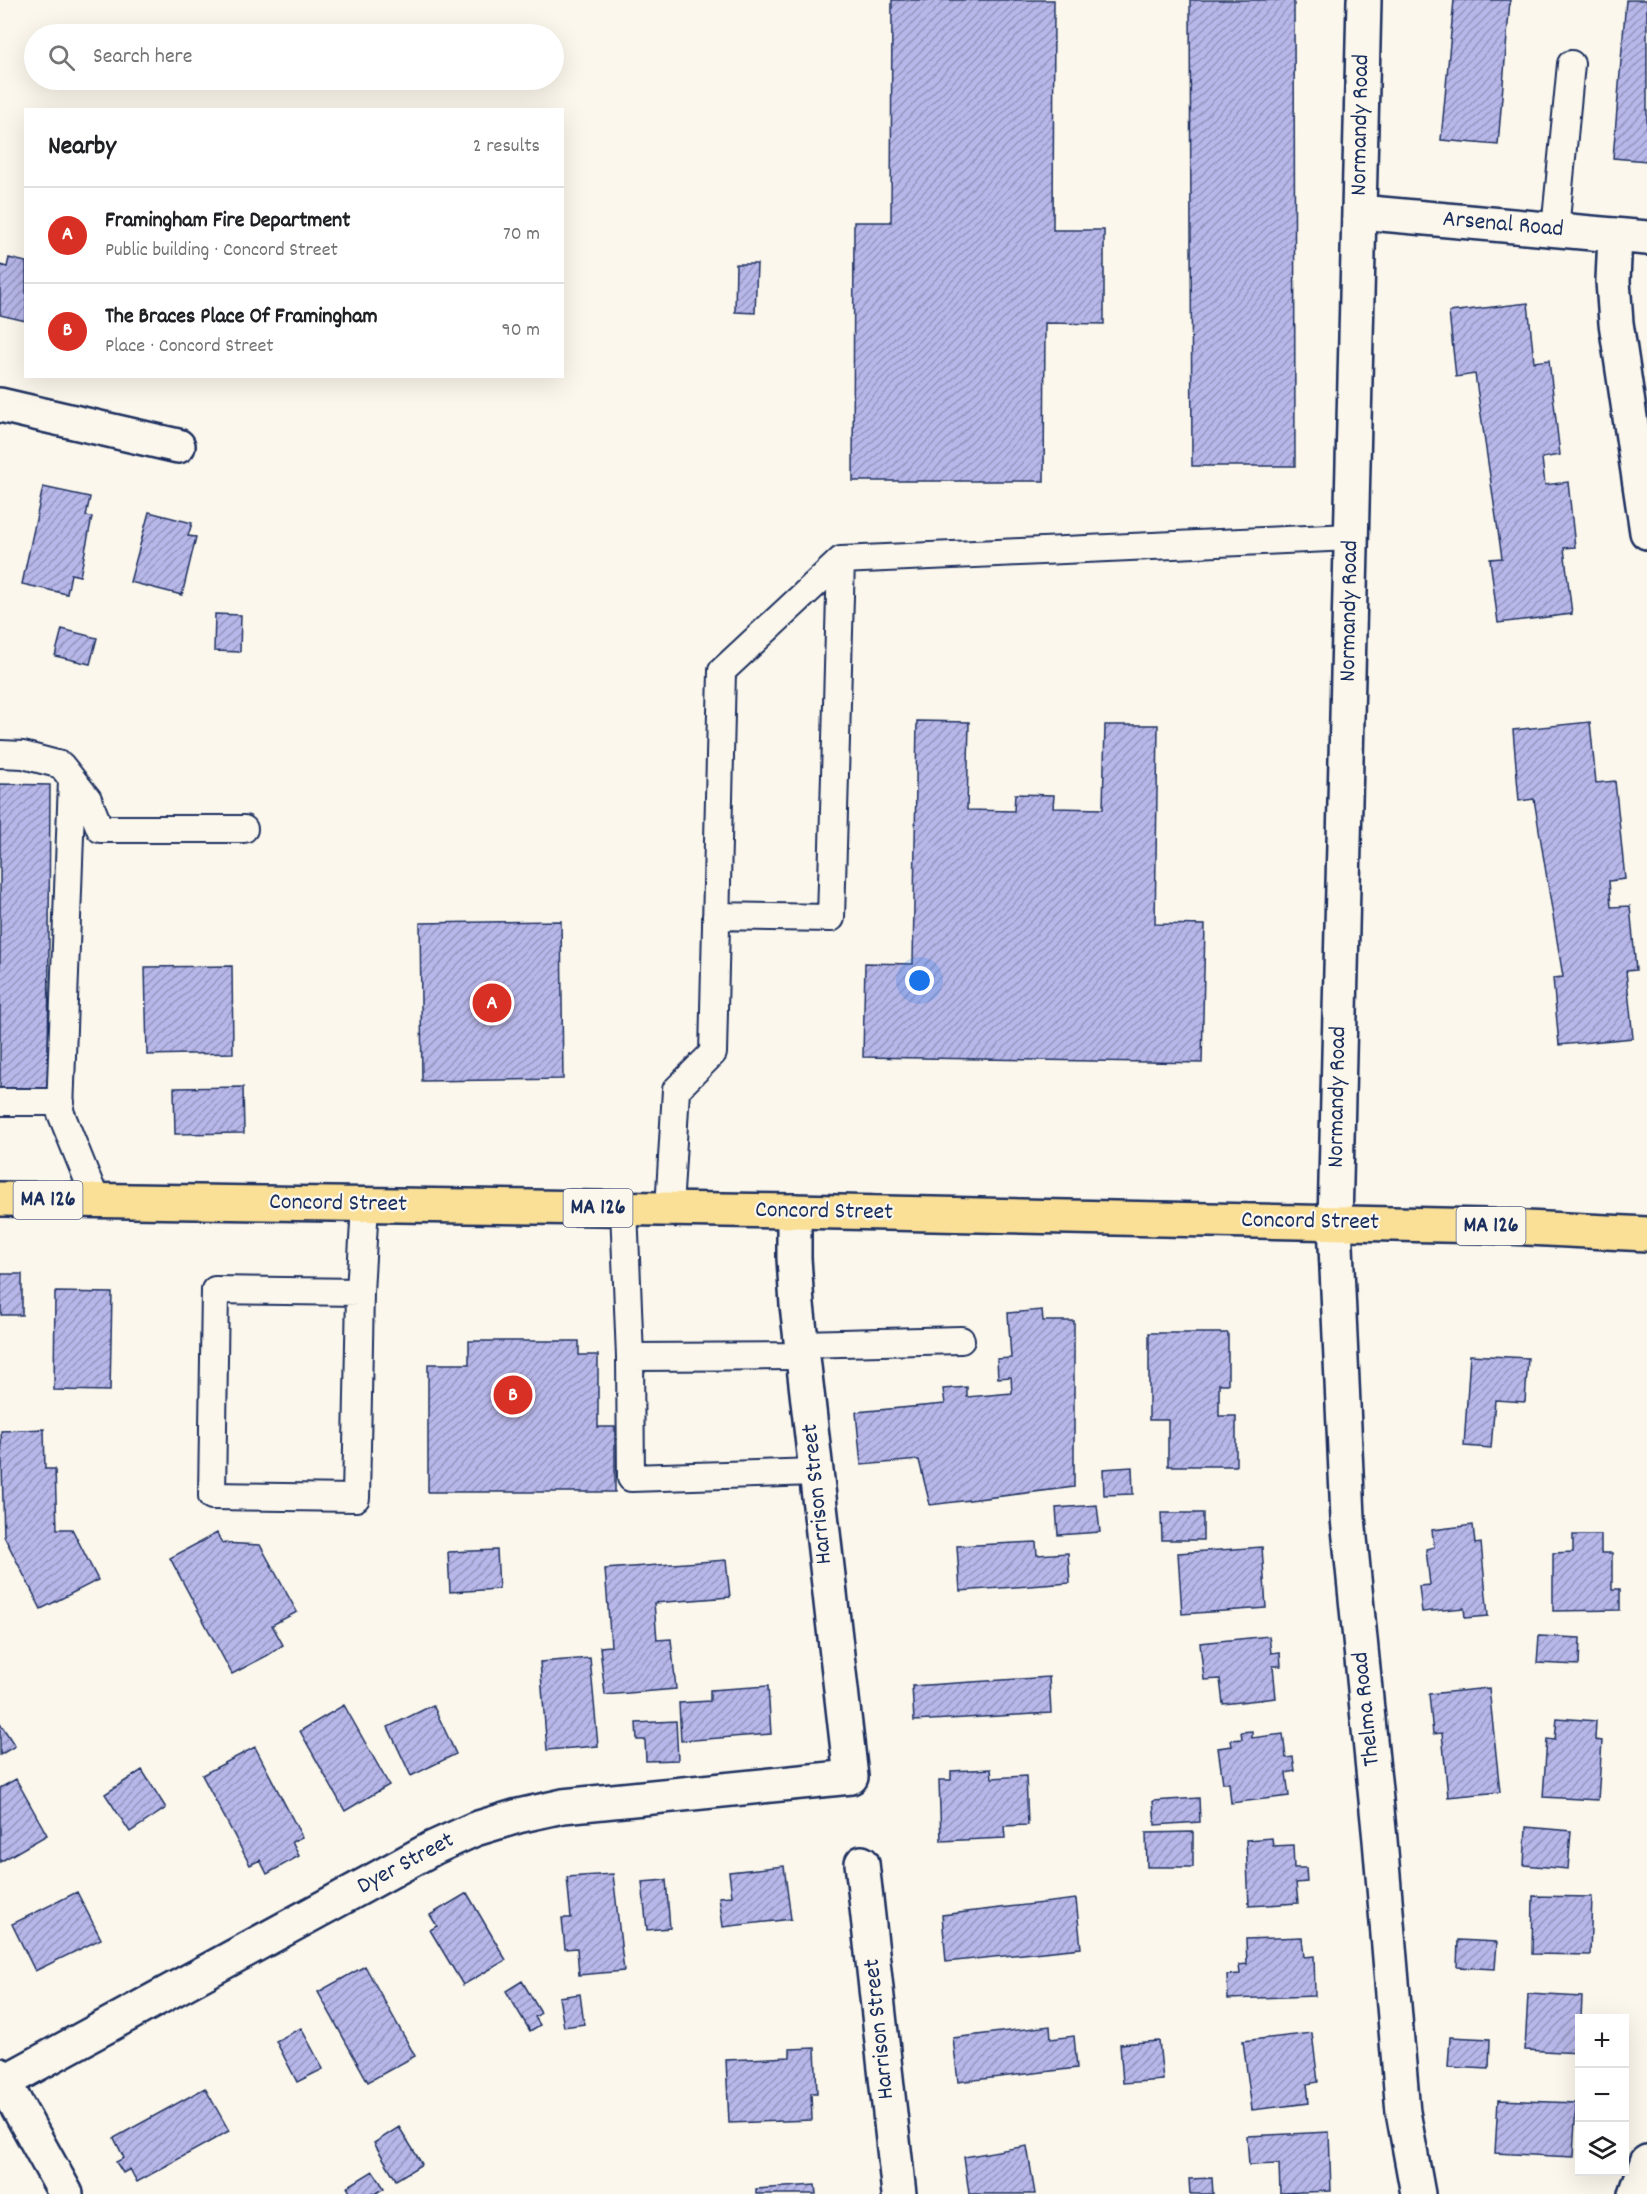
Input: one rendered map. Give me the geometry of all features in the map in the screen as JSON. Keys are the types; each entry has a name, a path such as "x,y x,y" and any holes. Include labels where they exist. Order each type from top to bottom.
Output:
{"main road":[{"name":"Concord Street","path":"0,1199 1335,1222 1488,1226 1647,1234"}],"street":[{"name":"Normandy Road","path":"1335,1222 1364,0"},
{"name":"Arsenal Road","path":"1359,212 1631,237"},
{"path":"1631,237 1613,281 1616,323 1647,532"},
{"path":"0,405 178,446"},
{"name":"Harrison Street","path":"794,1211 794,1258 802,1350 851,1777"},
{"name":"Thelma Road","path":"1335,1222 1348,1518 1404,2112 1418,2194"},
{"name":"Dyer Street","path":"2,2079 422,1854 475,1829 518,1815 563,1806 851,1777"},
{"name":"Harrison Street","path":"862,1863 899,2194"},
{"path":"2,2079 66,2194"},
{"path":"1636,2194 1647,2162"}],"lane":[{"path":"1555,230 1571,64"},
{"path":"669,1209 676,1090 713,1053 722,671 841,560 1351,537"},
{"path":"716,916 831,918 841,560"},
{"path":"0,754 23,755 61,765 88,799 100,829 244,829"},
{"path":"72,780 60,1111 96,1200"},
{"path":"0,1102 61,1102"},
{"path":"360,1292 215,1290 212,1496 356,1497 360,1292 365,1205"},
{"path":"624,1209 630,1357 631,1478 815,1472"},
{"path":"630,1357 802,1350 962,1340"}],"building":[{"path":"892,0 1054,0 1053,230 1104,230 1104,324 1045,323 1044,481 853,481 854,222 891,222"},
{"path":"1190,0 1294,0 1295,466 1192,466"},
{"path":"1454,0 1510,0 1498,145 1441,140"},
{"path":"1626,0 1647,0 1647,161 1613,158"},
{"path":"9,258 24,262 24,321 0,315 0,265 7,267"},
{"path":"736,264 757,264 755,313 735,312"},
{"path":"1528,303 1534,362 1549,360 1560,455 1542,458 1545,485 1568,482 1575,547 1564,548 1572,614 1498,623 1490,559 1502,558 1475,374 1456,377 1449,312"},
{"path":"43,487 90,497 86,516 92,517 80,576 71,574 67,594 22,584"},
{"path":"149,512 192,523 188,536 196,537 182,595 130,582"},
{"path":"215,614 241,615 240,652 214,651"},
{"path":"62,629 97,638 90,664 55,656"},
{"path":"917,721 969,722 967,810 1014,811 1015,794 1054,795 1053,808 1103,809 1105,725 1158,725 1155,924 1205,925 1202,1063 863,1057 865,963 913,964"},
{"path":"1590,722 1596,783 1615,781 1625,879 1609,881 1611,907 1630,906 1636,970 1626,971 1633,1038 1559,1045 1553,978 1563,977 1534,799 1519,801 1513,730"},
{"path":"0,784 50,785 48,1088 0,1088"},
{"path":"561,921 563,1079 422,1081 420,923"},
{"path":"232,966 233,1053 147,1055 145,967"},
{"path":"243,1087 244,1133 175,1134 174,1088"},
{"path":"1,1274 22,1274 22,1315 1,1315"},
{"path":"55,1292 112,1293 110,1391 54,1390"},
{"path":"1042,1310 1043,1321 1074,1321 1074,1487 930,1505 919,1460 861,1465 856,1412 945,1404 943,1389 967,1387 967,1397 1012,1393 1011,1377 998,1378 997,1359 1011,1358 1008,1313"},
{"path":"1149,1333 1228,1333 1228,1384 1219,1384 1219,1416 1236,1416 1236,1466 1168,1466 1168,1420 1149,1420"},
{"path":"469,1341 579,1341 579,1355 598,1355 598,1427 615,1427 615,1492 428,1492 428,1364 469,1364"},
{"path":"1470,1355 1528,1358 1525,1402 1495,1400 1491,1448 1464,1446"},
{"path":"44,1429 45,1469 55,1469 57,1529 72,1529 98,1580 41,1609 4,1536 1,1431"},
{"path":"1132,1467 1133,1494 1104,1495 1103,1469"},
{"path":"1097,1505 1100,1532 1058,1535 1056,1508"},
{"path":"1161,1513 1203,1513 1203,1540 1162,1540"},
{"path":"1473,1525 1475,1544 1481,1543 1488,1616 1465,1618 1464,1608 1422,1612 1419,1586 1430,1585 1426,1549 1434,1547 1432,1530"},
{"path":"217,1533 222,1543 260,1545 297,1612 272,1625 283,1645 232,1674 170,1558"},
{"path":"1573,1535 1601,1535 1601,1553 1612,1553 1612,1589 1620,1589 1620,1610 1553,1611 1553,1553 1573,1552"},
{"path":"1036,1542 1037,1555 1068,1553 1070,1583 960,1591 957,1546"},
{"path":"1262,1547 1266,1608 1182,1614 1178,1553"},
{"path":"497,1550 499,1589 450,1592 448,1552"},
{"path":"726,1560 730,1597 654,1603 657,1640 671,1639 676,1689 605,1695 600,1647 611,1646 605,1569"},
{"path":"1269,1636 1271,1653 1280,1652 1281,1666 1273,1666 1276,1698 1223,1704 1220,1679 1204,1680 1200,1643"},
{"path":"1539,1636 1580,1638 1579,1665 1537,1663"},
{"path":"590,1658 598,1746 547,1750 540,1662"},
{"path":"1049,1677 1051,1713 914,1721 912,1686"},
{"path":"768,1686 771,1734 681,1741 679,1703 710,1701 710,1690"},
{"path":"1489,1688 1500,1792 1448,1797 1442,1733 1433,1734 1429,1694"},
{"path":"344,1705 389,1785 345,1811 300,1731"},
{"path":"433,1705 456,1754 411,1776 388,1727"},
{"path":"1557,1718 1596,1721 1595,1740 1602,1741 1598,1800 1543,1797 1547,1739 1555,1740"},
{"path":"676,1721 678,1760 646,1761 645,1740 637,1740 636,1723"},
{"path":"0,1723 15,1746 0,1755"},
{"path":"1252,1731 1252,1738 1283,1734 1286,1758 1293,1757 1295,1771 1286,1773 1289,1796 1231,1803 1229,1783 1223,1783 1218,1748 1232,1746 1231,1740 1242,1739 1241,1732"},
{"path":"255,1747 302,1837 292,1842 299,1856 267,1874 260,1860 250,1865 202,1775"},
{"path":"991,1769 992,1778 1026,1776 1028,1825 1004,1826 1005,1838 941,1841 939,1780 951,1780 951,1771"},
{"path":"142,1770 166,1808 130,1832 105,1794"},
{"path":"16,1779 47,1835 0,1862 0,1788"},
{"path":"1199,1798 1200,1822 1155,1825 1153,1801"},
{"path":"1526,1827 1571,1831 1568,1869 1524,1865"},
{"path":"1193,1832 1193,1867 1147,1867 1146,1833"},
{"path":"1272,1838 1273,1846 1293,1845 1294,1868 1306,1868 1307,1882 1296,1883 1298,1903 1249,1906 1246,1840"},
{"path":"784,1866 791,1919 723,1927 719,1897 732,1896 729,1872"},
{"path":"613,1874 624,1971 579,1975 577,1948 565,1949 562,1918 571,1918 567,1877"},
{"path":"666,1880 670,1928 647,1930 642,1882"},
{"path":"77,1892 101,1939 35,1971 12,1924"},
{"path":"467,1893 506,1960 463,1985 430,1930 437,1926 430,1915"},
{"path":"1533,1896 1592,1897 1590,1955 1532,1954"},
{"path":"1076,1899 1081,1948 946,1962 942,1915"},
{"path":"1302,1937 1304,1957 1314,1956 1315,1996 1228,1999 1227,1975 1240,1974 1239,1965 1247,1964 1246,1939"},
{"path":"1458,1940 1497,1942 1495,1969 1457,1967"},
{"path":"365,1966 415,2056 368,2082 318,1992"},
{"path":"522,1981 541,2013 535,2017 540,2025 530,2031 506,1991"},
{"path":"580,1994 584,2024 564,2027 559,1997"},
{"path":"1528,1994 1582,1997 1581,2014 1575,2014 1575,2053 1525,2050"},
{"path":"1050,2026 1051,2039 1074,2036 1077,2068 958,2082 953,2038"},
{"path":"301,2028 323,2069 297,2082 276,2041"},
{"path":"1312,2033 1318,2082 1307,2084 1309,2103 1252,2110 1243,2041"},
{"path":"1450,2037 1490,2039 1489,2069 1448,2067"},
{"path":"1159,2041 1163,2080 1123,2083 1120,2044"},
{"path":"815,2048 817,2093 811,2093 812,2120 729,2123 726,2060 790,2057 790,2049"},
{"path":"205,2088 229,2131 137,2182 130,2169 123,2173 116,2162 124,2158 114,2138"},
{"path":"1498,2100 1575,2103 1573,2157 1495,2153"},
{"path":"399,2127 422,2164 396,2180 374,2143"},
{"path":"1329,2132 1331,2191 1280,2193 1279,2164 1249,2165 1247,2136"},
{"path":"1027,2146 1035,2194 969,2194 964,2157"},
{"path":"373,2171 384,2188 375,2194 351,2194 347,2187"},
{"path":"1212,2178 1213,2194 1190,2194 1189,2179"},
{"path":"815,2185 816,2194 756,2194 756,2189"}],"place":[{"name":"Framingham Fire Department","path":"492,1003"},
{"name":"The Braces Place Of Framingham","path":"513,1395"}]}
